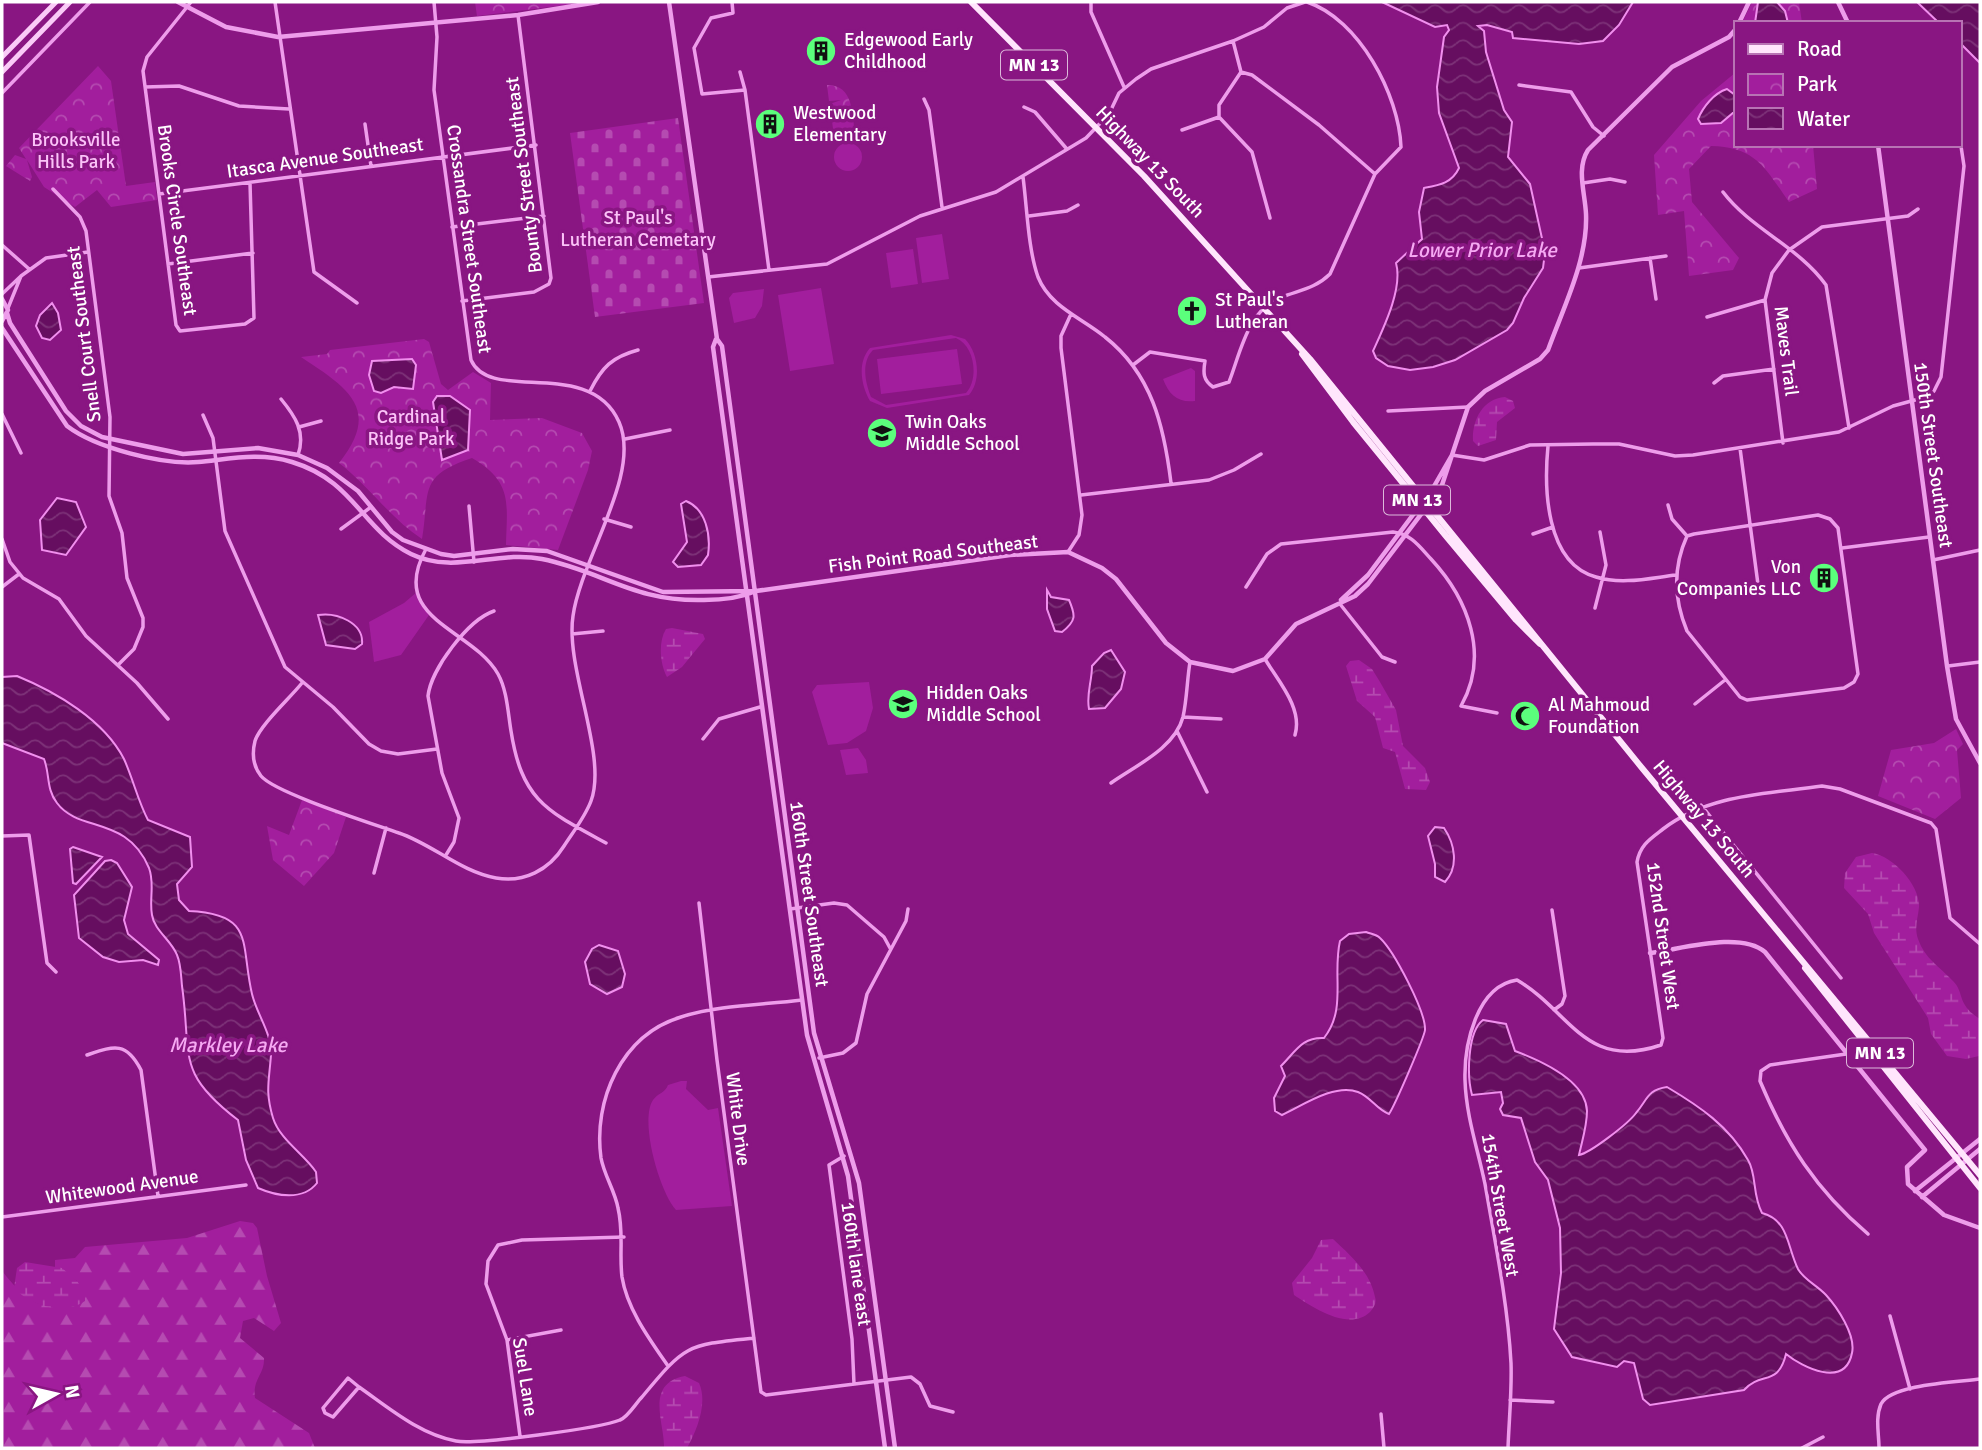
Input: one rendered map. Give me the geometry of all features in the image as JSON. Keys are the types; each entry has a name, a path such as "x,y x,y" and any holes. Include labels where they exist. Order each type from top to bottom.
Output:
{"main road":[{"path":"2,57 56,2"},
{"path":"2,72 70,2"},
{"name":"Highway 13 South","path":"971,2 1264,306 1427,508 1538,637 1540,644 1791,948 1849,1026 1959,1155 1980,1188"},
{"name":"Highway 13 South","path":"1965,1163 1980,1175"}],"street":[{"path":"2,93 90,2"},
{"path":"178,2 226,27 278,37 518,15 598,2"},
{"name":"Brooks Circle Southeast","path":"191,2 147,57 145,87 176,325 180,331 245,324 254,318 250,183"},
{"path":"275,2 298,176 314,272 357,303"},
{"name":"Crossandra Street Southeast","path":"434,2 437,23 434,90 471,360 474,366 486,375 562,383 590,391"},
{"name":"160th Street Southeast","path":"669,2 717,339 722,346 796,906 819,1058 859,1183 895,1448"},
{"path":"732,2 733,13 712,18 696,40 694,48 699,89 707,94 745,89"},
{"path":"1091,2 1091,12 1124,87"},
{"path":"708,277 827,264 899,225 942,208 996,192 1096,129 1124,87 1152,69 1233,41 1264,27 1286,8 1306,2 1320,6 1348,29 1379,72 1396,120 1401,147 1375,174 1330,274 1319,285 1264,306 1255,316 1230,382 1221,387 1206,383 1203,373 1205,361 1150,352 1133,365"},
{"path":"1740,21 1749,2"},
{"path":"1839,2 1847,21"},
{"name":"Bounty Street Southeast","path":"462,301 534,292 549,284 552,270 518,15"},
{"path":"1388,411 1468,407 1485,391 1540,359 1548,350 1577,269 1586,217 1581,161 1672,67 1722,42 1734,31"},
{"path":"1233,41 1241,72 1219,105 1219,117 1252,152 1270,218"},
{"path":"740,72 745,89 769,270"},
{"path":"1241,72 1252,75 1319,125 1375,174"},
{"path":"1520,85 1571,92 1593,127 1604,136"},
{"path":"145,87 179,86 239,106 289,109"},
{"path":"924,100 929,110 942,208"},
{"path":"1024,107 1035,112 1066,148"},
{"path":"1182,130 1219,117"},
{"path":"365,124 371,166"},
{"name":"Itasca Avenue Southeast","path":"159,194 536,145"},
{"path":"1452,454 1484,460 1530,445 1619,444 1675,456 1783,443 1825,437 1934,391 1941,377 1964,166 1961,146"},
{"name":"150th Street Southeast","path":"1878,147 1947,666 1956,719 1980,763"},
{"path":"1023,177 1038,278 1057,304 1106,338 1133,365 1150,393 1161,421 1171,483"},
{"path":"1583,183 1610,179 1625,181"},
{"name":"Snell Court Southeast","path":"53,189 83,223 110,417 109,496 122,533 127,578 143,618 143,627 134,649 118,665"},
{"path":"1723,192 1745,217 1816,271 1830,296 1849,428"},
{"path":"1029,216 1067,211 1078,205"},
{"name":"Maves Trail","path":"1783,443 1765,300 1772,273 1789,250 1822,227 1908,216 1919,209"},
{"path":"452,227 545,216"},
{"path":"2,245 28,268"},
{"path":"88,252 46,258 28,268 2,297 10,323 66,411 80,426 109,438 183,454 258,448 298,455 344,480 392,531 426,549 454,556 513,549 539,550 663,592 702,594 744,589 755,591"},
{"path":"168,264 253,253"},
{"path":"1577,269 1667,256"},
{"path":"1650,258 1656,299"},
{"path":"2,321 21,276"},
{"path":"1707,317 1765,300"},
{"path":"1068,552 1079,534 1081,495 1061,348 1061,336 1071,314"},
{"path":"2,328 68,426 81,436 109,446 176,462 258,456 292,462 332,481 395,545 421,558 450,564 540,558 665,600 711,600 745,596 755,591"},
{"name":"160th Street Southeast","path":"717,339 713,347 788,909 812,1059 844,1156 885,1448"},
{"path":"302,683 256,740 253,754 260,775 281,789 417,839 483,875 498,879 526,876 551,864 591,802 595,774 572,634 576,597 586,565 624,469 625,439 612,410 590,391 605,364 619,355 638,350"},
{"path":"1714,383 1723,376 1774,369"},
{"path":"281,398 299,427 302,441 298,455"},
{"name":"Fish Point Road Southeast","path":"1402,533 1427,508 1447,477 1468,407"},
{"path":"2,414 21,453"},
{"path":"203,415 215,451 222,517 231,548 285,667 381,751 398,754 437,749"},
{"path":"299,427 321,421"},
{"path":"625,439 670,429"},
{"path":"1548,446 1545,492 1553,527 1573,563 1581,571 1604,579 1625,581 1676,575"},
{"path":"1740,448 1759,592"},
{"path":"1081,495 1219,477 1261,454"},
{"name":"Fish Point Road Southeast","path":"755,591 1010,555 1068,552 1102,568 1116,579 1166,643 1190,662 1233,671 1265,659 1296,624 1355,596 1368,584 1452,454"},
{"path":"1668,505 1672,519 1687,536"},
{"path":"469,506 474,562"},
{"path":"341,529 371,507"},
{"path":"1818,516 1830,519 1838,528 1842,548 1858,674 1854,682 1844,688 1755,701 1740,697 1686,632 1681,619 1676,575 1687,536 1818,516"},
{"path":"604,519 631,527"},
{"path":"1533,534 1553,527"},
{"path":"1595,608 1606,565 1600,532"},
{"path":"1246,587 1267,554 1281,544 1402,533 1445,573 1464,602 1475,666 1474,678 1461,706 1497,713"},
{"path":"1842,548 1929,537"},
{"path":"2,539 19,574 59,599 86,635 168,719"},
{"path":"426,549 416,571 418,596 435,619 488,661 498,674 515,759 527,788 552,812 606,843"},
{"path":"1933,560 1980,550"},
{"path":"2,587 19,574"},
{"path":"1339,602 1382,657 1395,662"},
{"path":"446,855 454,842 459,818 442,773 428,696 429,684 434,673 460,640 483,615 494,611"},
{"path":"572,634 603,631"},
{"path":"1265,659 1295,709 1298,723 1295,735"},
{"path":"1111,783 1159,750 1177,731 1183,717 1190,662"},
{"path":"1947,666 1980,662"},
{"path":"1695,704 1725,680"},
{"path":"703,739 719,719 760,708"},
{"path":"1183,717 1221,719"},
{"path":"1177,731 1207,792"},
{"path":"1681,815 1701,805 1822,786 1840,789 1924,819 1936,829 1950,918 1980,944"},
{"path":"1701,805 1841,978"},
{"name":"152nd Street West","path":"1554,1010 1586,1040 1604,1048 1626,1051 1661,1045 1663,1038 1637,862 1639,850 1681,815"},
{"path":"374,873 386,828"},
{"path":"2,836 29,835 47,963 56,972"},
{"name":"White Drive","path":"699,903 761,1392 766,1395 854,1384"},
{"path":"788,909 796,906 847,905 884,937 890,948"},
{"path":"819,1058 843,1053 856,1043 867,995 906,921 908,909"},
{"path":"1552,910 1564,996 1562,1004 1554,1010"},
{"path":"1650,953 1735,941 1756,945 1925,1150 1907,1167 1908,1184 1944,1215 1980,1228"},
{"name":"154th Street West","path":"1508,1448 1510,1361 1485,1184 1469,1115 1465,1079 1471,1029 1486,1000 1508,981 1517,979 1554,1010"},
{"path":"668,1366 643,1329 622,1278 624,1237 618,1205 601,1161 599,1132 601,1108 612,1077 622,1061 652,1034 678,1018 712,1010 802,1000"},
{"path":"87,1055 122,1048 133,1054 141,1070 158,1196"},
{"path":"1846,1054 1770,1065 1761,1071 1760,1081 1798,1158 1823,1193 1868,1234"},
{"path":"1915,1191 1980,1139"},
{"path":"1922,1197 1980,1149"},
{"name":"160th lane east","path":"844,1156 830,1165 852,1339 854,1384"},
{"name":"Whitewood Avenue","path":"2,1217 246,1185"},
{"name":"Suel Lane","path":"520,1436 507,1340 486,1284 488,1261 498,1245 522,1240 624,1237"},
{"path":"1890,1316 1910,1389"},
{"path":"507,1340 561,1330"},
{"path":"359,1387 333,1417 324,1413 323,1408 348,1378 410,1423 458,1442 520,1436 622,1420 683,1352 699,1344 754,1338"},
{"path":"854,1384 911,1377 920,1384 930,1406 953,1412"},
{"path":"1879,1448 1878,1414 1883,1401 1895,1391 1980,1379"},
{"path":"1510,1400 1553,1402"},
{"path":"1381,1414 1384,1448"},
{"path":"1802,1448 1823,1437"}],"green space":[{"path":"475,2 589,2 477,16"},
{"path":"1752,2 1799,2 1802,21 1743,21"},
{"name":"Brooksville Hills Park","path":"98,66 111,81 126,186 155,182 157,200 111,207 97,190 75,207 44,187 27,160 32,177 30,181 6,166 15,155 26,159 19,148"},
{"path":"1734,74 1734,147 1813,147 1817,189 1789,202 1766,170 1749,155 1739,150 1711,146 1689,169 1692,202 1739,258 1733,270 1689,276 1684,211 1658,215 1654,155 1701,101"},
{"path":"827,85 836,86 847,95 855,134 834,137 830,104 841,100 829,101"},
{"name":"St Paul's Lutheran Cemetary","path":"678,118 704,303 595,317 570,133"},
{"path":"848,143 858,147 862,157 858,167 848,171 838,167 834,157 838,147"},
{"path":"942,234 949,279 922,283 916,238"},
{"path":"913,249 918,284 891,288 886,253"},
{"path":"821,288 834,364 790,371 778,295"},
{"path":"764,289 762,306 755,318 734,323 729,298 733,293"},
{"path":"951,335 965,339 975,358 976,382 969,395 887,408 870,401 864,388 863,360 870,348","holes":["956,338 971,355 974,372 966,393 886,405 871,397 866,366 873,350"]},
{"name":"Cardinal Ridge Park","path":"424,339 429,342 441,384 448,390 473,372 491,383 490,420 542,418 582,433 592,451 588,470 558,550 506,545 505,495 495,476 472,458 443,471 430,487 422,539 400,522 339,463 352,444 358,428 354,401 333,379 301,357 327,354 330,350"},
{"path":"957,349 962,384 881,394 877,359"},
{"path":"1191,368 1195,371 1195,401 1184,401 1171,394 1163,379"},
{"path":"1505,397 1513,401 1515,408 1497,422 1496,440 1478,446 1473,441 1473,433 1480,412 1490,402"},
{"path":"417,592 417,598 429,615 401,655 374,662 369,622 404,603"},
{"path":"666,629 703,634 705,639 682,667 667,677 661,660 661,646"},
{"path":"1359,660 1372,669 1396,710 1403,746 1425,768 1430,782 1426,790 1405,789 1395,752 1383,748 1375,717 1357,701 1346,666 1350,661"},
{"path":"869,682 873,708 866,731 847,743 828,745 812,692 817,685"},
{"path":"1956,729 1963,744 1957,750 1961,798 1935,819 1878,796 1891,750 1934,743"},
{"path":"858,748 866,760 868,773 846,775 840,750"},
{"path":"302,800 346,817 334,853 304,886 273,860 267,826 289,835"},
{"path":"1872,853 1896,866 1915,890 1919,907 1916,927 1918,939 1929,957 1957,985 1967,1008 1980,1019 1979,1056 1966,1059 1947,1056 1931,1034 1928,1018 1874,933 1868,914 1844,888 1845,873 1856,857"},
{"path":"687,1081 686,1089 708,1110 718,1108 732,1206 676,1210 664,1189 653,1156 648,1124 649,1110 653,1100 668,1085"},
{"path":"240,1221 253,1223 257,1228 281,1323 274,1331 254,1318 243,1321 240,1338 264,1358 263,1368 255,1386 255,1398 309,1433 315,1448 4,1448 2,1271 24,1295 39,1304 73,1307 77,1281 55,1267 55,1260 75,1258 85,1247 187,1238"},
{"path":"1333,1239 1359,1265 1369,1280 1376,1299 1370,1312 1361,1318 1341,1319 1331,1316 1294,1295 1292,1283 1312,1258 1321,1240"},
{"path":"25,1262 62,1268 77,1281 85,1293 85,1301 67,1308 57,1308 29,1300 14,1288 17,1268"},
{"path":"685,1376 699,1383 702,1399 700,1416 687,1448 664,1448 660,1416 661,1396 672,1380"}],"water":[{"name":"Lower Prior Lake","path":"1382,2 1633,2 1619,25 1603,41 1579,44 1513,38 1512,32 1487,25 1478,26 1484,31 1486,52 1504,110 1512,122 1508,157 1530,184 1545,252 1543,268 1507,330 1455,360 1410,370 1388,366 1376,358 1373,351 1395,296 1396,263 1422,239 1419,212 1424,188 1449,180 1459,168 1439,113 1437,87 1444,37 1449,30 1447,25 1435,27"},
{"path":"1758,2 1777,2 1785,11 1788,21 1755,21"},
{"path":"1917,2 1980,2 1980,63 1961,44 1961,21 1937,21"},
{"path":"1727,89 1734,94 1734,112 1721,123 1701,124 1698,119 1706,105"},
{"path":"52,303 58,313 61,330 50,340 42,338 36,326 40,315"},
{"path":"412,359 416,365 413,389 394,387 381,393 374,391 369,375 372,361"},
{"path":"437,396 450,396 470,410 468,450 442,460 433,402"},
{"path":"57,498 76,502 86,527 66,555 42,550 40,520"},
{"path":"686,501 703,516 709,539 708,555 701,565 678,567 673,562 687,542 681,504"},
{"path":"1047,590 1051,597 1069,600 1074,614 1070,625 1062,632 1055,631 1047,609"},
{"path":"318,615 333,615 348,620 359,630 362,644 355,649 326,645"},
{"path":"1111,650 1125,672 1121,689 1105,708 1089,709 1092,666 1104,653"},
{"name":"Markley Lake","path":"17,676 63,699 92,720 124,759 148,820 190,837 192,867 177,884 179,900 189,911 225,918 235,925 241,935 252,994 271,1047 268,1093 273,1118 281,1133 316,1172 317,1183 304,1193 289,1195 258,1188 246,1160 238,1120 204,1089 195,1075 188,1047 179,962 175,950 153,920 151,874 140,851 116,832 66,812 51,792 44,759 2,743 2,677"},
{"path":"1435,827 1444,828 1453,848 1454,863 1445,882 1435,877 1435,864 1428,836"},
{"path":"73,847 102,857 76,884 73,883 70,849"},
{"path":"105,861 117,863 132,887 124,920 128,934 159,960 158,965 143,960 119,962 103,957 79,938 74,895"},
{"path":"1366,932 1380,938 1393,955 1415,996 1424,1021 1423,1036 1397,1098 1389,1114 1358,1092 1339,1090 1319,1096 1282,1115 1275,1111 1274,1098 1285,1076 1281,1066 1305,1042 1324,1038 1331,1027 1337,1004 1340,941 1349,934"},
{"path":"599,945 618,951 625,974 622,987 607,994 590,984 585,962 592,949"},
{"path":"1483,1020 1506,1024 1515,1051 1560,1073 1579,1090 1587,1111 1579,1155 1600,1144 1625,1124 1648,1096 1660,1088 1667,1087 1702,1109 1722,1127 1751,1166 1762,1213 1771,1217 1782,1228 1798,1269 1826,1295 1845,1322 1852,1346 1848,1364 1832,1373 1822,1372 1786,1354 1783,1364 1774,1375 1750,1384 1744,1390 1650,1405 1643,1399 1634,1363 1624,1361 1617,1367 1572,1357 1554,1329 1561,1273 1560,1228 1548,1180 1535,1162 1521,1118 1503,1115 1500,1109 1503,1103 1501,1092 1472,1095 1469,1077 1471,1044"}],"place":[{"name":"Edgewood Early Childhood","path":"821,51"},
{"name":"Westwood Elementary","path":"770,124"},
{"name":"St Paul's Lutheran","path":"1192,311"},
{"name":"Twin Oaks Middle School","path":"882,433"},
{"name":"Von Companies LLC","path":"1824,578"},
{"name":"Hidden Oaks Middle School","path":"903,704"},
{"name":"Al Mahmoud Foundation","path":"1525,716"}]}
